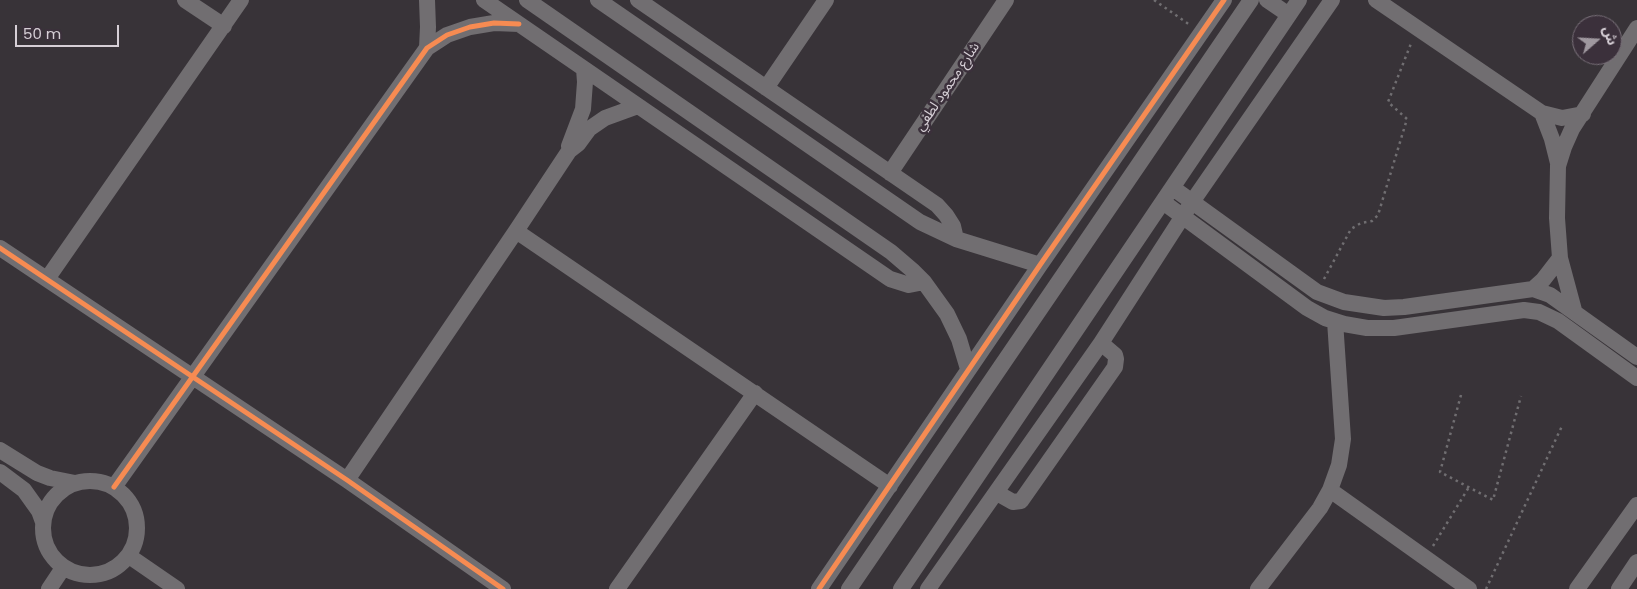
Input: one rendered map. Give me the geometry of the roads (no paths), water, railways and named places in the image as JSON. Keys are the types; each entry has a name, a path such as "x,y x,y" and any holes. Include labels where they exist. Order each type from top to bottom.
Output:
{"street":[{"path":"185,0 224,26"},
{"path":"47,279 241,0"},
{"path":"427,0 427,48"},
{"path":"484,0 890,279 908,285 924,282"},
{"path":"528,0 891,252 924,282 947,314 959,339 968,369"},
{"path":"598,0 920,222 956,240 1040,264"},
{"path":"638,0 937,205 953,226 956,240"},
{"path":"766,88 826,0"},
{"name":"شارع محمود لطفي","path":"890,173 1006,0"},
{"path":"819,589 1040,264 1224,0"},
{"path":"849,589 1251,0"},
{"path":"1267,0 1289,15"},
{"path":"900,589 1299,0"},
{"path":"928,589 1101,343 1192,202 1332,0"},
{"path":"1376,0 1542,113 1562,118 1583,114"},
{"path":"114,488 427,48 447,35 470,27 494,23 518,24"},
{"path":"1558,166 1572,129 1637,28"},
{"path":"569,151 570,141 583,109 584,69"},
{"path":"347,480 569,151 605,118 638,106"},
{"path":"1542,113 1552,139 1558,166 1557,218 1560,258 1574,310"},
{"path":"1173,188 1317,292 1344,302 1384,308 1420,305 1533,289 1550,295 1574,310 1637,357"},
{"path":"1163,202 1307,308 1325,318 1367,328 1394,328 1524,310 1539,312 1558,321 1637,378"},
{"path":"516,231 890,486"},
{"path":"0,248 347,480 504,589"},
{"path":"1533,289 1560,258"},
{"path":"1465,298 1467,318"},
{"path":"1420,305 1423,324"},
{"path":"1258,589 1308,526 1330,490 1339,465 1343,439 1334,321"},
{"path":"997,493 1012,502 1021,500 1115,367 1115,355 1101,343"},
{"path":"617,589 755,394"},
{"path":"0,450 37,473 50,478 75,483"},
{"path":"0,472 24,490 39,510 43,522"},
{"path":"101,482 114,488 132,506 136,518 137,531 129,556 113,570 98,575 83,575 63,568 47,548 43,535 43,522 47,509 54,498 63,489 75,483 101,482"},
{"path":"1330,490 1469,589"},
{"path":"1577,589 1637,505"},
{"path":"129,556 178,589"},
{"path":"1619,589 1637,562"},
{"path":"49,589 63,568"}]}
